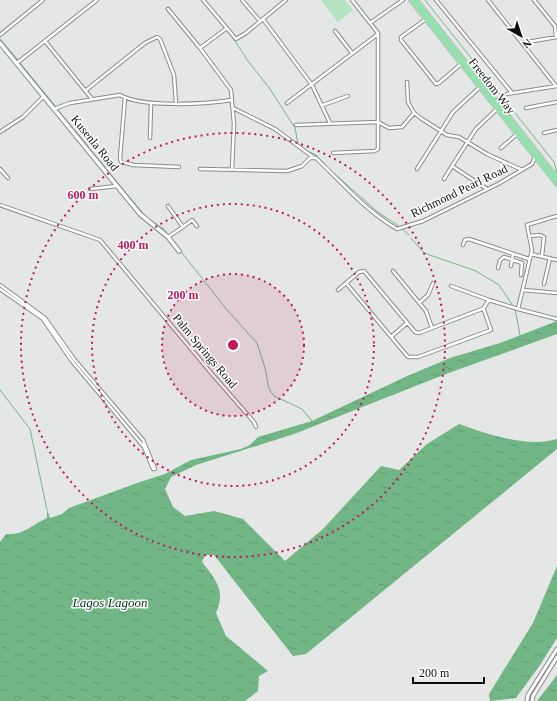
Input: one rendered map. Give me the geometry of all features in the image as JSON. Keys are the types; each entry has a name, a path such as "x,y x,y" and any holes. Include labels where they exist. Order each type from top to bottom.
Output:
{"main road":[{"name":"Freedom Way","path":"411,0 427,17 557,178"},
{"name":"Freedom Way","path":"416,0 462,64 480,87 499,107 517,134 557,184"},
{"name":"Kusenla Road","path":"0,43 144,219 169,236 179,251"}],"street":[{"path":"0,35 43,0"},
{"path":"17,64 96,0"},
{"path":"203,0 236,39 286,0"},
{"path":"242,0 261,20 312,85 323,105 330,123"},
{"path":"333,153 375,151 378,149 378,33 353,0"},
{"path":"370,23 403,0"},
{"path":"436,0 512,93"},
{"path":"488,0 557,86"},
{"path":"522,43 557,37 555,26 534,0"},
{"path":"168,9 229,86 232,100 232,169"},
{"path":"427,17 401,37 401,40 408,50 436,84 440,83 462,64"},
{"path":"200,48 227,28"},
{"path":"335,31 352,53"},
{"path":"287,103 378,33"},
{"path":"85,91 145,43 157,37 160,39 174,75 176,102"},
{"path":"45,41 92,99"},
{"path":"407,82 407,97 414,112 440,131 468,142 487,154 522,170"},
{"path":"507,94 557,86"},
{"path":"417,169 453,112 480,87"},
{"path":"54,109 70,103 120,95 125,98 151,104 232,100"},
{"path":"0,132 23,117 44,96"},
{"path":"323,105 348,96"},
{"path":"125,98 120,158 122,162 134,165 179,167"},
{"path":"526,108 557,102"},
{"path":"150,138 151,104"},
{"path":"444,179 476,129 499,107"},
{"name":"Richmond Pearl Road","path":"232,108 275,129 316,158 355,198 381,220 397,229 423,221 487,189 532,164 536,157"},
{"path":"296,125 378,122 389,128 402,127 414,112"},
{"path":"544,133 557,130"},
{"path":"501,148 517,134"},
{"path":"200,169 287,171 302,166 313,157"},
{"path":"452,166 487,189"},
{"path":"0,169 8,178"},
{"path":"90,189 118,186"},
{"name":"Palm Springs Road","path":"0,205 100,240 254,422 256,427"},
{"path":"168,206 183,227"},
{"path":"518,309 532,247 527,227 528,224 557,216"},
{"path":"169,236 192,220 198,226"},
{"path":"529,236 540,235 544,237 542,256"},
{"path":"463,245 466,240 469,239 529,259"},
{"path":"511,266 513,254"},
{"path":"531,254 557,260"},
{"path":"498,268 502,257 512,260 523,264 521,275"},
{"path":"544,284 550,258"},
{"path":"393,271 427,314 432,328"},
{"path":"338,290 359,272 366,272 407,323 417,332 483,309 489,300"},
{"path":"346,283 406,356 413,358 490,330 491,328 483,309"},
{"path":"419,303 428,295 432,284"},
{"path":"0,285 45,318 74,359 144,440 155,469 153,469 144,446 71,360 43,319 0,289"},
{"path":"452,286 489,300 557,319"},
{"path":"523,290 557,293"},
{"path":"390,337 407,323"},
{"path":"527,701 528,695 557,649"},
{"path":"532,701 533,696 557,657"}],"shaded area":[{"path":"321,0 345,0 353,10 338,22"}],"water":[{"name":"Lagos Lagoon","path":"557,321 557,334 446,374 294,434 196,465 171,477 165,489 173,507 185,516 214,511 243,519 285,561 323,529 381,466 399,470 427,444 459,424 494,436 520,441 533,442 557,439 557,449 306,654 293,656 214,555 205,555 202,562 212,574 220,592 219,605 216,613 226,636 268,671 259,676 258,691 245,701 0,701 0,542 6,534 18,533 47,518 47,510 50,518 62,514 69,508 165,474 191,460 241,449 250,445 258,437 312,421 405,377 450,358 500,343"},
{"path":"557,566 557,638 516,698 490,701 489,694 533,623"},
{"path":"557,675 557,701 537,701"}],"waterway":[{"path":"425,0 554,162 557,173"},
{"path":"219,21 231,35"},
{"path":"233,38 248,61 270,89 295,128 298,144"},
{"path":"0,39 18,60"},
{"path":"20,63 56,107"},
{"path":"58,110 61,113"},
{"path":"62,115 73,128"},
{"path":"75,130 88,146"},
{"path":"90,149 105,167"},
{"path":"305,150 316,155 327,166"},
{"path":"329,169 379,213 399,226"},
{"path":"107,170 146,217"},
{"path":"149,219 165,230 169,236"},
{"path":"402,229 409,235"},
{"path":"411,238 424,253 476,271 499,285 513,306"},
{"path":"171,239 228,311 257,343 265,368 269,389 274,396 302,409 312,421"},
{"path":"515,309 520,335"},
{"path":"0,390 30,429 47,510"}]}
